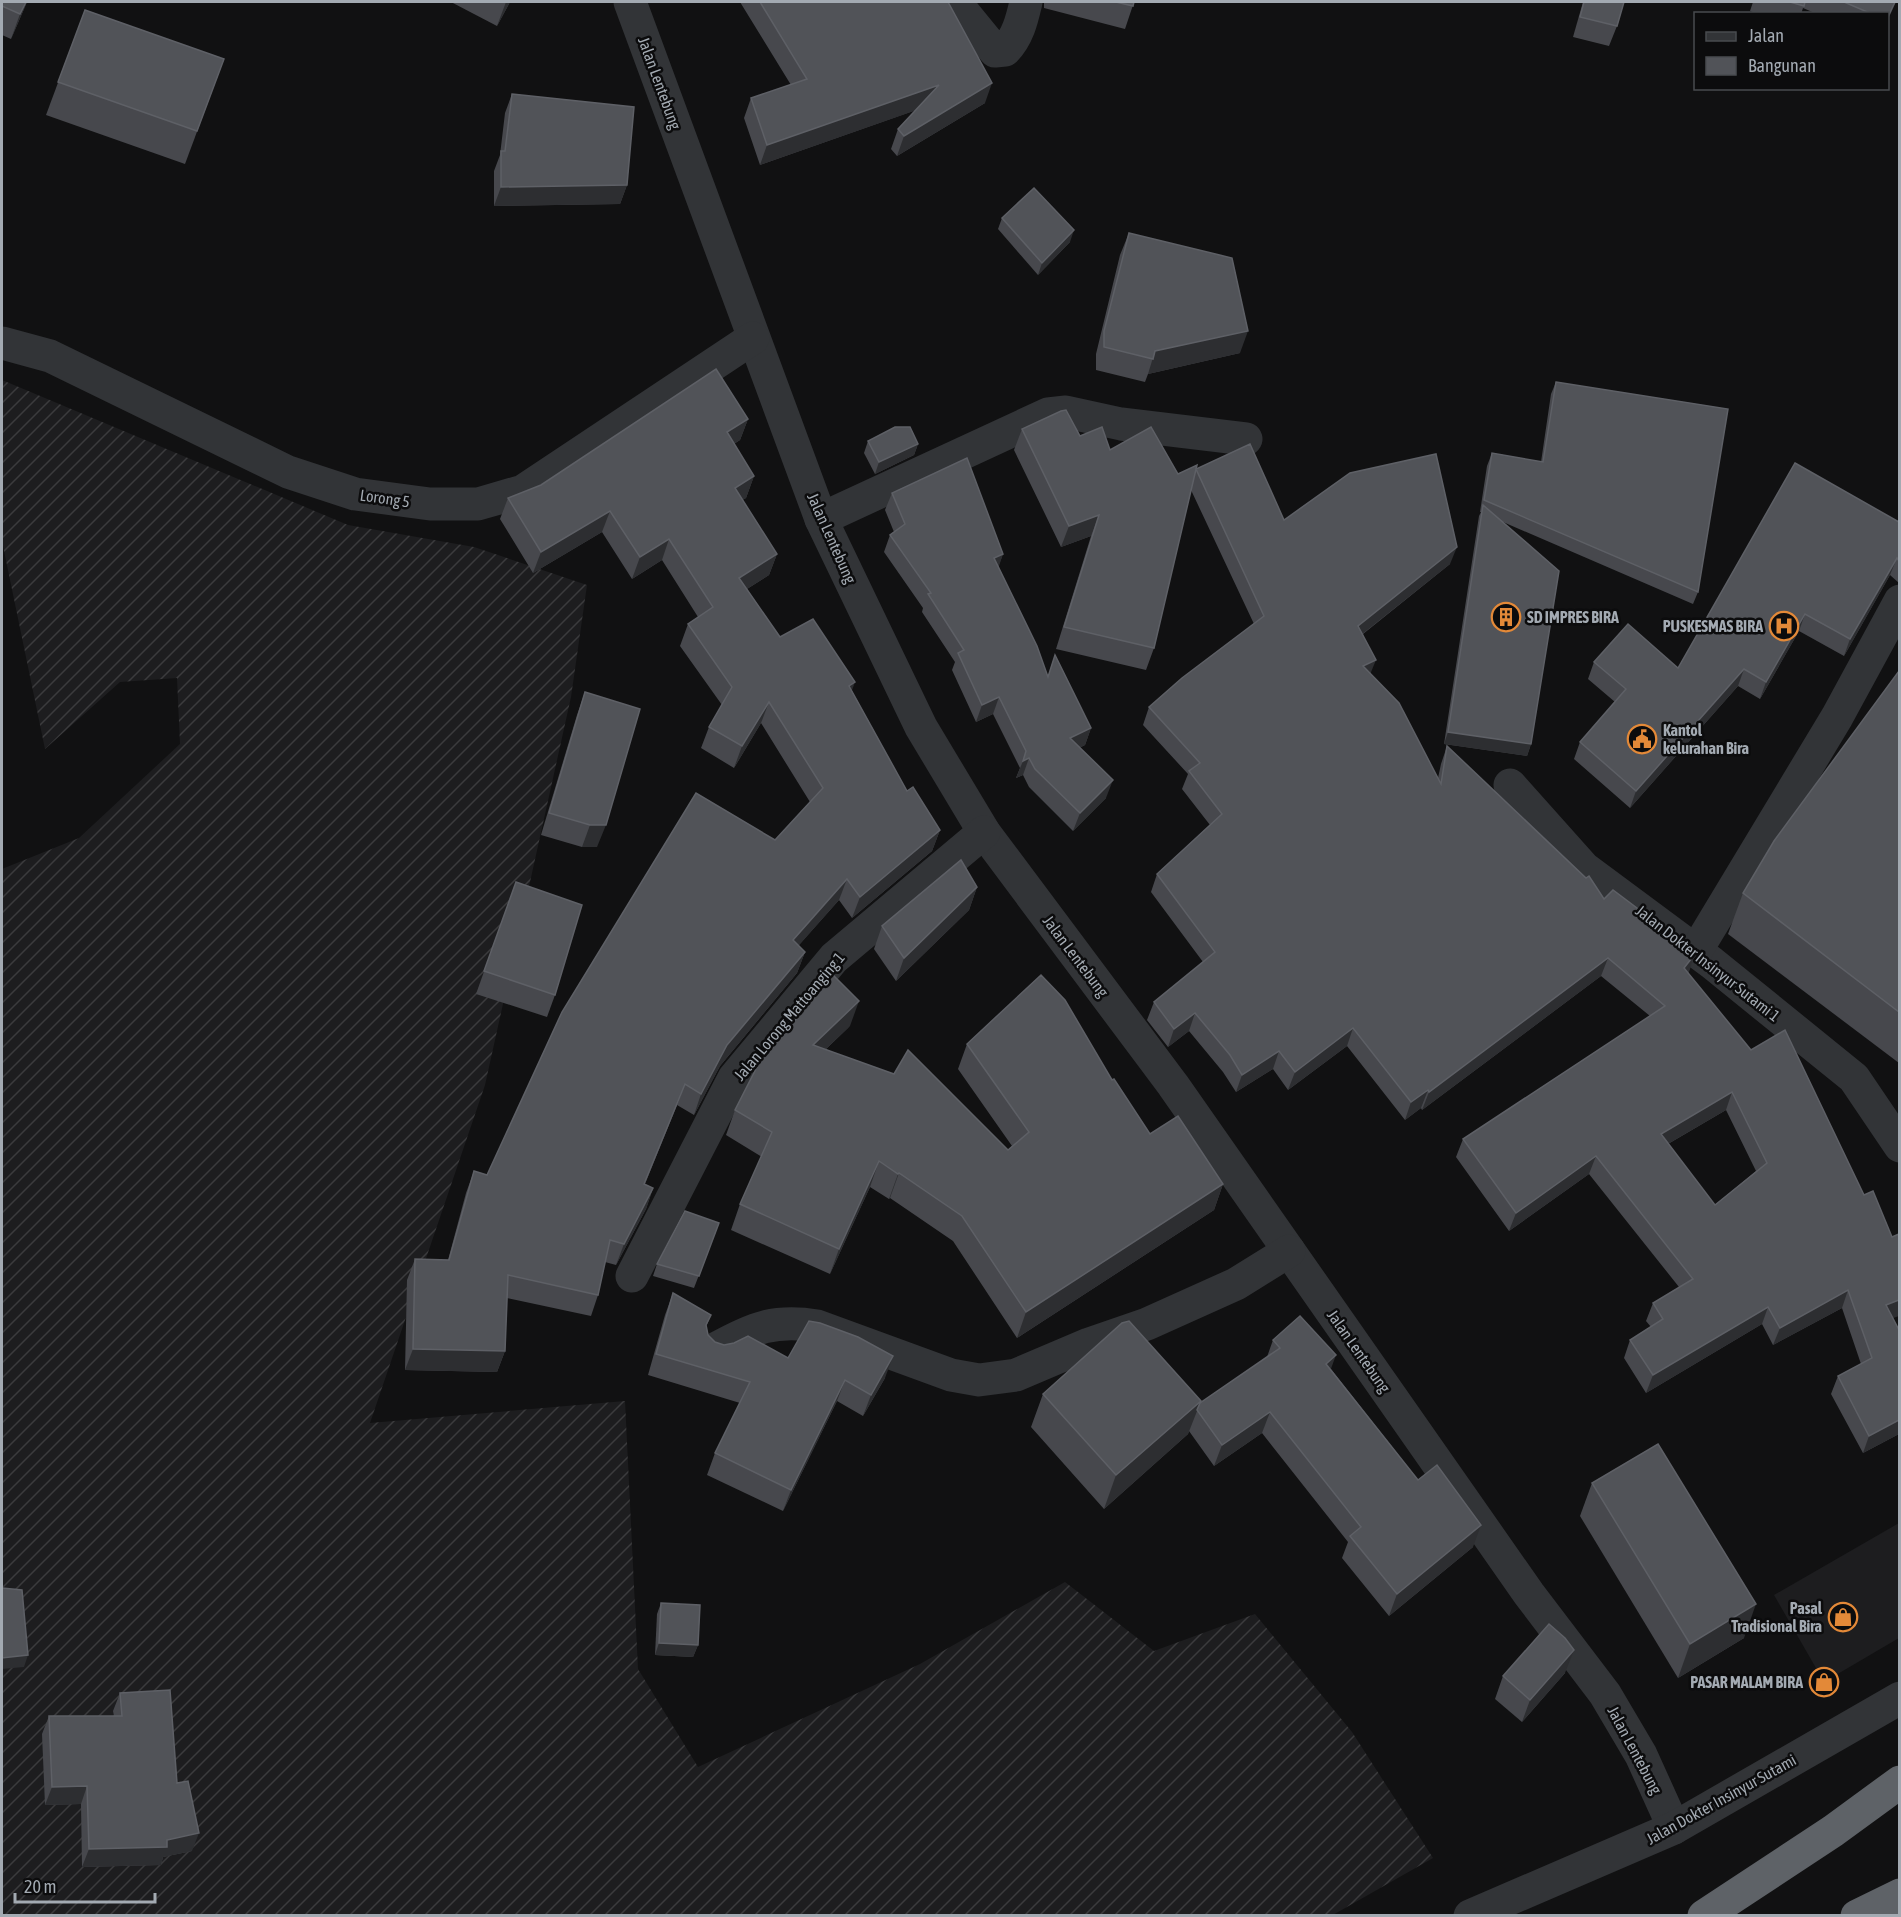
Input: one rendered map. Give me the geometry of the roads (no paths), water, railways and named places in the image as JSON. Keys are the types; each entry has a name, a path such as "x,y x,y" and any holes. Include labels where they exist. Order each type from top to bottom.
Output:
{"highway":[{"path":"1704,1916 1833,1831 1899,1782"},
{"path":"1857,1916 1899,1895"}],"street":[{"name":"Jalan Lentebung","path":"630,2 821,519 921,727 984,832 1173,1085 1529,1594 1605,1694 1641,1755 1674,1828"},
{"path":"955,2 995,51 1005,50 1011,44 1020,26 1026,2"},
{"name":"Lorong 5","path":"2,343 50,356 288,472 355,494 430,504 478,504 523,491 753,338"},
{"path":"821,519 1048,414 1066,412 1121,424 1246,439"},
{"path":"1696,951 1837,717 1899,601"},
{"name":"Jalan Dokter Insinyur Sutami 1","path":"1510,785 1584,868 1696,951 1854,1078 1899,1146"},
{"name":"Jalan Lorong Mattoanging 1","path":"632,1276 734,1078 834,958 984,832"},
{"path":"717,1348 748,1331 794,1322 817,1326 951,1375 979,1380 1016,1375 1089,1344 1148,1324 1236,1284 1289,1251"},
{"name":"Jalan Dokter Insinyur Sutami","path":"1470,1916 1674,1828 1899,1698"}],"place":[{"name":"SD IMPRES BIRA","path":"1506,617"},
{"name":"PUSKESMAS BIRA","path":"1784,626"},
{"name":"Kantol kelurahan Bira","path":"1642,739"},
{"name":"Pasal Tradisional Bira","path":"1843,1617"},
{"name":"PASAR MALAM BIRA","path":"1824,1682"}]}
